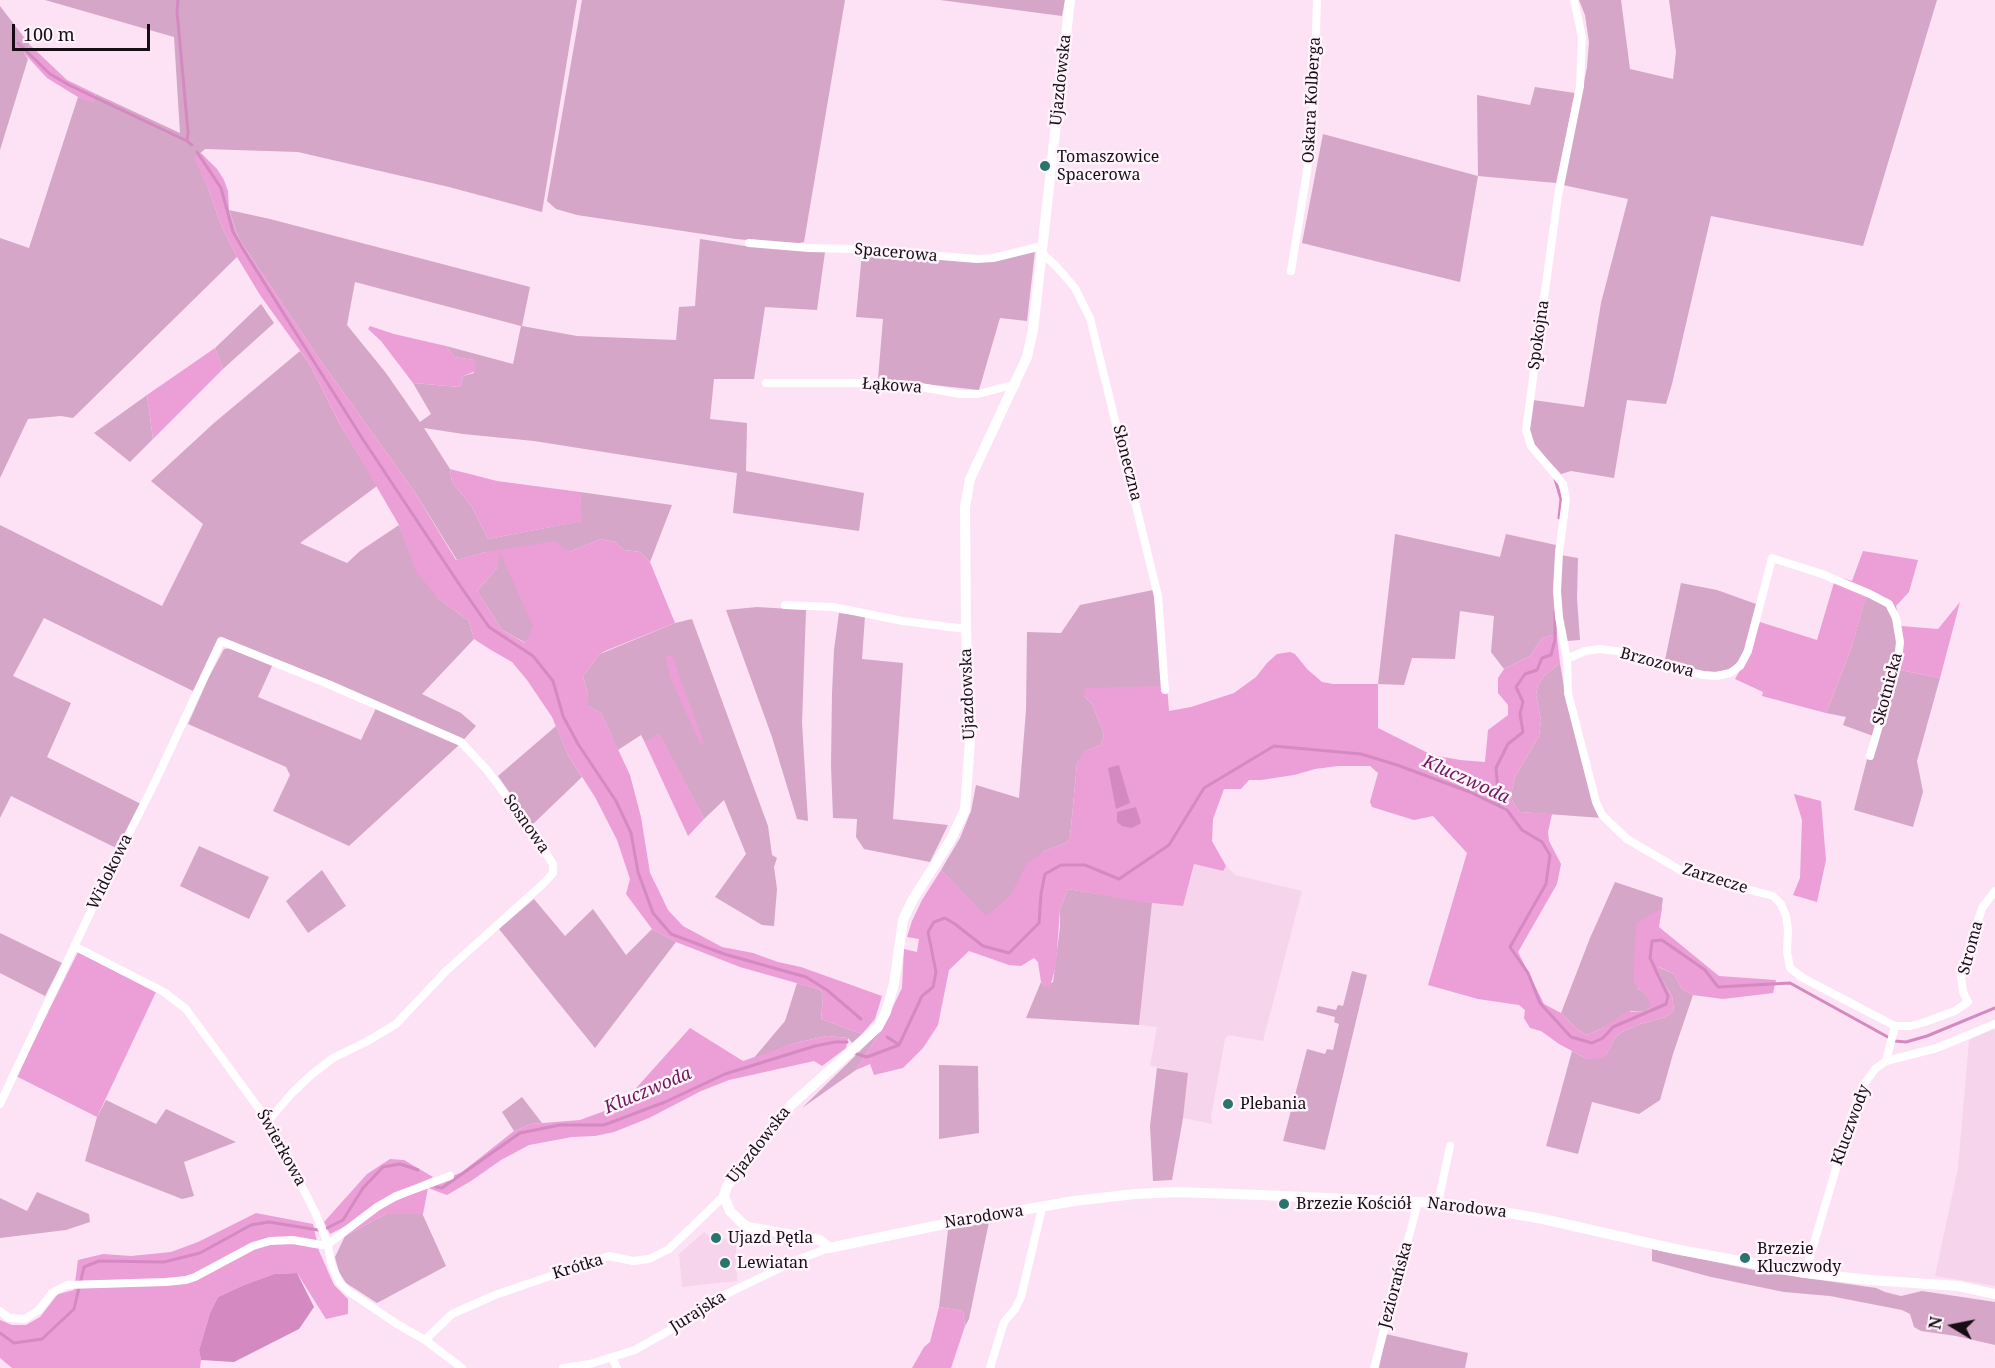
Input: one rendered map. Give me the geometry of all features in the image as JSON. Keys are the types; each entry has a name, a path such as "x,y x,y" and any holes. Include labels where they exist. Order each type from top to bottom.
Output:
{"street":[{"name":"Ujazdowska","path":"829,1248 820,1240 748,1227 730,1211 724,1196 727,1186 791,1105 874,1033 886,1012 894,984 903,920 910,903 950,841 965,810 970,740 964,507 970,479 1028,357 1033,330 1070,0"},
{"name":"Oskara Kolberga","path":"1291,272 1313,134 1317,0"},
{"name":"Spokojna","path":"1567,659 1559,617 1557,591 1566,499 1563,484 1531,446 1526,430 1558,196 1580,86 1582,37 1574,0"},
{"name":"Spacerowa","path":"749,243 977,259 1042,249"},
{"name":"Słoneczna","path":"1042,249 1075,288 1090,318 1158,596 1165,690"},
{"name":"Łąkowa","path":"766,383 915,386 960,394 978,394 1016,384"},
{"name":"Brzozowa","path":"1567,659 1585,651 1600,650 1623,652 1703,675 1717,676 1730,673 1740,666 1749,651 1772,558"},
{"name":"Skotnicka","path":"1772,558 1822,574 1870,594 1889,604 1896,618 1900,642 1898,661 1870,756"},
{"path":"785,605 833,607 903,621 966,629"},
{"name":"Widokowa","path":"0,1104 221,641"},
{"name":"Sosnowa","path":"221,641 328,684 461,742 500,788 554,864 553,873 543,884 446,971 396,1024 333,1058 307,1078 268,1120"},
{"name":"Zarzecze","path":"1567,659 1570,702 1593,793 1602,815 1627,839 1685,873 1773,896 1781,904 1786,916 1788,929 1786,952 1790,968 1803,978 1894,1029"},
{"name":"Stroma","path":"1894,1029 1925,1022 1954,1011 1968,1002 1963,992 1961,976 1982,908 1995,891"},
{"name":"Świerkowa","path":"75,946 164,992 186,1009 268,1120 308,1198 328,1244 331,1263 339,1282 462,1368"},
{"path":"1894,1029 1887,1057 1937,1048 1995,1024"},
{"name":"Kluczwody","path":"1805,1273 1854,1108 1865,1083 1887,1057"},
{"path":"1438,1203 1450,1146"},
{"path":"0,1311 9,1318 25,1319 39,1310 52,1293 63,1286 186,1280 253,1246 270,1241 293,1240 328,1244 396,1196 450,1176"},
{"name":"Narodowa","path":"829,1248 918,1228 1074,1201 1177,1192 1438,1203 1533,1217 1676,1249 1805,1273 1958,1286 1995,1294"},
{"name":"Krótka","path":"425,1340 452,1314 495,1295 609,1256 633,1261 650,1259 669,1249 724,1196"},
{"name":"Jeziorańska","path":"1374,1368 1419,1202"},
{"path":"990,1368 1005,1322 1021,1297 1042,1208"},
{"name":"Jurajska","path":"564,1368 590,1364 635,1350 718,1298 797,1260 829,1248"},
{"path":"612,1358 617,1368"}],"shaded area":[{"path":"45,0 577,0 542,212 449,187 298,152 205,149 195,158 222,227 237,257 73,418 61,416 28,419 0,478 0,238 29,248 78,97 93,102 96,94 180,133 174,37"},
{"path":"582,0 845,0 804,242 794,244 736,239 577,215 556,209 547,201"},
{"path":"940,0 1065,0 1062,16"},
{"path":"1579,0 1621,0 1630,69 1673,79 1676,52 1669,0 1937,0 1863,246 1711,216 1666,404 1627,400 1614,478 1571,471 1561,474 1533,444 1528,429 1533,400 1584,407 1601,303 1628,199 1563,185 1587,67 1589,42 1585,15"},
{"path":"0,6 30,45 24,53 28,59 0,150"},
{"path":"30,45 67,80 96,94 93,103 78,97 47,78 24,53"},
{"path":"1535,87 1575,93 1556,183 1478,176 1477,95 1530,105"},
{"path":"1323,134 1478,176 1460,282 1302,243"},
{"path":"201,153 217,169 228,191 229,210 239,239 318,357 414,491 456,560 486,552 555,541 569,552 601,539 615,542 624,550 640,552 650,562 675,623 605,651 583,676 588,695 588,706 601,713 630,775 641,817 650,873 668,910 683,926 722,947 801,967 882,996 875,1019 862,1034 821,1019 823,997 821,990 740,967 676,942 652,929 626,894 630,879 617,840 595,797 568,755 552,717 512,662 474,639 469,621 438,598 416,572 399,525 340,424 309,363 260,295 237,257 222,227 194,158","holes":["500,552 533,627 525,643 502,630 477,591 497,568"]},
{"path":"229,210 530,287 522,326 577,336 676,340 679,307 695,306 700,239 745,246 825,252 817,310 765,307 754,379 714,379 710,419 747,423 746,471 864,493 859,531 733,513 737,473 534,441 424,428 450,469 452,482 471,505 488,539 581,521 580,492 672,505 650,562 640,552 624,550 615,542 601,539 569,552 526,643 502,630 477,591 497,568 486,552 457,560 414,491 318,357 239,239","holes":["355,282 521,326 513,364 446,346 454,357 474,360 474,373 463,376 460,387 413,383 431,414 420,422 386,373 347,325"]},
{"path":"1035,251 1027,321 1000,318 979,390 878,379 883,319 856,317 862,253 977,262"},
{"path":"261,304 274,323 223,369 215,348"},
{"path":"370,326 446,346 454,357 475,360 476,371 463,376 460,387 413,383 381,341 368,329"},
{"path":"215,348 223,369 153,439 147,395"},
{"path":"300,351 309,363 340,424 377,486 300,543 347,563 360,551 399,525 407,545 438,598 469,621 474,639 422,694 461,713 476,726 459,745 349,846 273,811 290,775 286,767 188,724 224,649 230,648 273,664 258,697 361,740 378,704 222,638 193,691 44,618 13,676 71,703 47,757 141,804 118,849 11,796 0,818 0,525 162,606 203,524 151,481 214,423"},
{"path":"147,395 153,439 130,462 94,433"},
{"path":"450,469 497,481 580,492 582,521 488,539 471,505 452,482"},
{"path":"1395,534 1500,557 1506,534 1556,545 1554,585 1557,637 1552,635 1542,638 1530,656 1504,669 1491,652 1494,616 1460,611 1455,659 1412,658 1404,685 1378,684"},
{"path":"1863,551 1918,560 1909,592 1896,606 1868,590 1851,649 1826,713 1762,696 1763,692 1735,679 1749,655 1760,622 1817,640 1836,576 1852,581"},
{"path":"1561,555 1578,558 1577,598 1580,640 1567,641 1564,630 1560,594"},
{"path":"1681,583 1717,590 1756,604 1742,657 1730,670 1706,673 1665,660"},
{"path":"1868,589 1896,606 1903,646 1900,670 1940,678 1917,761 1923,792 1913,827 1854,810 1873,736 1843,725 1846,717 1826,713 1851,649"},
{"path":"1153,590 1167,686 1084,696 1092,704 1104,734 1101,745 1085,751 1077,763 1070,838 1066,843 1044,851 1009,898 986,917 941,870 960,838 971,811 976,785 1019,798 1026,710 1027,632 1061,633 1080,605"},
{"path":"1960,602 1940,678 1900,670 1903,646 1901,626 1938,629"},
{"path":"757,607 806,610 802,723 808,821 797,819 772,737 726,610"},
{"path":"839,613 865,616 862,659 903,663 893,819 948,825 930,862 864,849 856,837 857,819 833,818 832,693"},
{"path":"692,619 768,826 772,855 777,858 774,867 777,889 774,926 762,925 715,897 746,854 724,800 704,819 659,734 645,743 641,735 618,750 601,713 588,706 588,695 583,676 600,654 675,623"},
{"path":"1552,635 1557,637 1560,663 1538,684 1536,695 1541,720 1539,736 1515,777 1511,795 1513,803 1520,812 1552,814 1548,832 1549,841 1561,864 1557,884 1518,952 1544,1004 1561,1013 1586,1035 1601,1029 1626,1012 1646,1011 1650,1008 1645,993 1637,988 1633,981 1636,924 1662,907 1659,927 1719,976 1776,980 1773,993 1723,999 1693,995 1682,989 1674,974 1659,967 1661,978 1672,996 1674,1010 1666,1017 1622,1032 1615,1038 1602,1058 1587,1059 1541,1031 1530,1028 1524,1018 1525,1010 1519,1005 1478,999 1428,985 1467,853 1433,816 1414,820 1372,807 1370,802 1378,773 1370,766 1338,766 1294,775 1249,780 1241,789 1224,789 1213,819 1212,841 1226,866 1223,871 1194,864 1183,906 1141,902 1068,889 1060,909 1056,965 1050,987 1045,987 1041,982 1038,962 1034,958 1021,966 1009,965 969,951 949,970 938,1025 923,1048 903,1068 874,1075 870,1064 856,1070 882,1029 902,988 904,949 917,952 919,939 907,937 912,921 941,870 986,916 1009,898 1027,863 1044,851 1066,843 1070,838 1077,763 1084,751 1101,745 1104,734 1092,704 1084,696 1085,688 1167,686 1169,711 1191,707 1234,693 1256,677 1277,654 1290,652 1295,654 1322,682 1378,684 1378,728 1432,755 1485,762 1488,730 1508,715 1508,705 1498,693 1498,678 1504,669 1530,656 1542,638"},
{"path":"672,655 704,743 700,744 671,679 665,656"},
{"path":"1560,663 1567,705 1602,818 1520,812 1513,803 1511,795 1515,777 1539,736 1541,720 1536,695 1538,684"},
{"path":"556,726 568,755 582,777 532,825 498,776"},
{"path":"659,733 704,819 688,836 645,743"},
{"path":"1119,765 1130,803 1116,809 1108,768"},
{"path":"1794,794 1821,801 1826,860 1817,902 1793,895 1800,878 1802,820"},
{"path":"1136,807 1141,823 1132,828 1122,826 1117,822 1117,812"},
{"path":"199,846 269,877 249,919 180,886"},
{"path":"1194,864 1222,871 1226,866 1235,875 1302,891 1263,1041 1228,1035 1225,1039 1211,1117 1212,1124 1183,1118 1188,1073 1150,1066 1157,1027 1139,1025 1152,903 1183,906"},
{"path":"322,870 346,906 308,933 286,901"},
{"path":"1615,882 1663,898 1659,927 1661,908 1637,988 1650,1000 1650,1008 1646,1011 1631,1011 1586,1035 1561,1013"},
{"path":"1068,889 1152,903 1139,1025 1026,1018 1041,982 1045,987 1053,982 1060,909"},
{"path":"534,899 565,936 593,909 626,955 652,929 676,942 595,1048 499,929"},
{"path":"0,933 62,963 45,996 0,973"},
{"path":"78,952 156,992 97,1117 16,1076"},
{"path":"1658,967 1674,974 1682,989 1693,995 1660,1100 1639,1114 1592,1102 1578,1154 1546,1146 1572,1051 1587,1059 1606,1055 1615,1038 1622,1032 1666,1017 1674,1010 1672,996 1661,978"},
{"path":"1352,971 1367,975 1325,1150 1283,1141 1307,1049 1325,1054 1327,1049 1333,1050 1339,1024 1334,1022 1335,1017 1316,1012 1318,1006 1336,1010 1338,1005 1343,1006"},
{"path":"797,983 821,990 823,997 821,1019 862,1034 852,1043 848,1038 827,1036 795,1043 753,1059 785,1021"},
{"path":"690,1028 743,1061 795,1043 827,1036 848,1038 846,1048 822,1066 814,1061 729,1080 614,1132 529,1145 447,1195 428,1188 423,1214 386,1214 345,1236 382,1207 462,1172 514,1131 531,1124 580,1120 621,1105"},
{"path":"1995,1028 1995,1286 1935,1276 1958,1168 1969,1040"},
{"path":"882,1029 856,1070 802,1108 846,1065"},
{"path":"939,1065 978,1066 979,1133 939,1139"},
{"path":"1157,1068 1188,1073 1172,1180 1153,1181 1150,1126"},
{"path":"522,1097 542,1123 531,1124 514,1131 502,1112"},
{"path":"106,1100 156,1124 166,1109 236,1142 184,1162 194,1196 182,1199 85,1161 97,1117"},
{"path":"390,1159 404,1160 433,1177 387,1198 352,1223 330,1234 324,1222 367,1174"},
{"path":"37,1192 89,1214 90,1222 66,1230 0,1238 0,1198 27,1211"},
{"path":"256,1213 313,1224 319,1251 334,1285 348,1299 348,1314 326,1319 297,1273 274,1274 218,1297 210,1313 199,1350 200,1368 12,1368 0,1358 0,1320 12,1325 26,1325 40,1317 58,1294 74,1290 78,1260 103,1254 131,1256 171,1252 198,1242"},
{"path":"422,1213 446,1266 377,1303 346,1283 339,1272 335,1257 345,1236 386,1214"},
{"path":"989,1222 969,1319 965,1326 963,1311 939,1307 948,1230"},
{"path":"704,1232 715,1240 746,1238 736,1242 737,1281 682,1287 679,1254"},
{"path":"1652,1249 1764,1272 1876,1288 1901,1296 1922,1291 1995,1302 1995,1345 1921,1331 1914,1327 1910,1314 1902,1310 1830,1296 1784,1292 1711,1277 1652,1261"},
{"path":"297,1273 314,1307 299,1329 234,1362 201,1360 199,1350 210,1313 218,1297 274,1274"},
{"path":"939,1307 963,1311 965,1326 951,1368 912,1368 924,1347 930,1342"},
{"path":"1386,1334 1468,1353 1465,1368 1379,1368"}],"waterway":[{"path":"178,0 187,141"},
{"path":"18,43 50,74 192,145"},
{"path":"197,152 221,188 233,232 243,249 362,438 461,587 489,627 533,656 553,681 563,716 578,744 616,801 631,833 638,872 653,913 671,934 724,954 806,977 827,990 861,1019"},
{"path":"1555,479 1561,499 1559,518"},
{"path":"1499,806 1496,768 1508,744 1523,732 1520,714 1523,702 1516,687 1525,674 1537,670 1542,658 1551,655 1555,640 1555,611"},
{"name":"Kluczwoda","path":"854,1053 867,1057 899,1045 922,996 933,987 936,972 928,932 934,922 945,918 983,946 1009,953 1039,923 1045,874 1061,865 1085,865 1119,879 1169,845 1204,788 1274,746 1361,754 1397,765 1470,792 1507,810 1522,830 1542,842 1550,855 1546,884 1510,947 1528,973 1540,1003 1571,1037 1592,1043 1603,1038 1613,1027 1666,1004 1668,996 1650,958 1652,941 1662,940 1705,970 1718,987 1790,983 1895,1041 1906,1042 1927,1036 1995,1008"},
{"path":"887,1037 898,1044"},
{"name":"Kluczwoda","path":"436,1187 442,1188 520,1133 560,1125 604,1125 665,1102 725,1074 815,1046 847,1042"},
{"name":"Kluczwoda","path":"327,1228 343,1220 363,1188 383,1167 400,1164 418,1170"},
{"name":"Kluczwoda","path":"0,1333 14,1343 42,1339 74,1309 84,1267 99,1261 164,1262 200,1253 251,1225 269,1222 318,1230"}],"place":[{"name":"Tomaszowice Spacerowa","path":"1045,166"},
{"name":"Plebania","path":"1228,1104"},
{"name":"Brzezie Kościół","path":"1284,1204"},
{"name":"Ujazd Pętla","path":"716,1238"},
{"name":"Brzezie Kluczwody","path":"1745,1258"},
{"name":"Lewiatan","path":"725,1263"}]}
